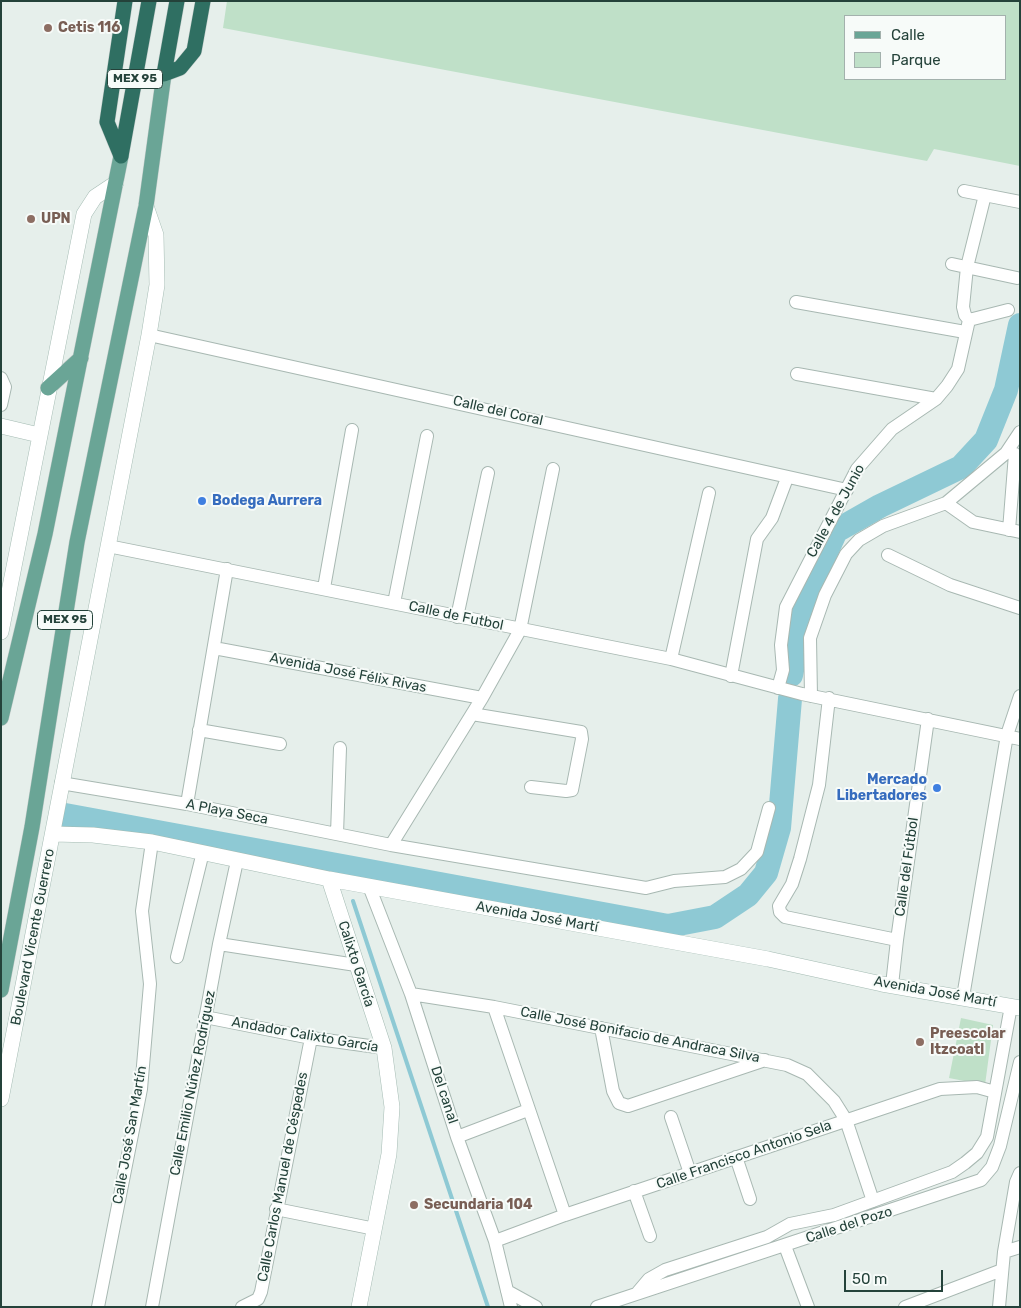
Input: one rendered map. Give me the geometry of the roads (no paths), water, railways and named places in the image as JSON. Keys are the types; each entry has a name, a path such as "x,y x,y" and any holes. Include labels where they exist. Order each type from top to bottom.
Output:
{"highway":[{"path":"121,156 107,122 125,1"},
{"name":"MEX 95","path":"121,156 149,1"},
{"name":"MEX 95","path":"164,74 177,1"},
{"path":"164,74 180,68 191,57 203,1"}],"main road":[{"name":"MEX 95","path":"1,990 32,827 77,542 146,206 164,74"},
{"name":"MEX 95","path":"1,718 45,534 82,358 121,156"},
{"path":"1,632 84,214 95,197 116,183"},
{"name":"Boulevard Vicente Guerrero","path":"1,1099 149,335 157,285 156,235 146,206"},
{"path":"48,388 82,358"},
{"path":"1,426 39,435"},
{"name":"Avenida José Martí","path":"53,834 93,835 152,842 329,879 1016,1006"},
{"name":"Calixto García","path":"329,879 384,1048"},
{"name":"Andador Calixto García","path":"359,1307 389,1154 392,1107 384,1048"}],"street":[{"path":"964,192 1020,202"},
{"path":"967,326 963,307 967,268 985,195"},
{"path":"952,264 1017,278"},
{"path":"796,302 967,326 1008,310"},
{"name":"Calle 4 de Junio","path":"778,688 783,670 781,645 786,607 824,531 857,469 892,429 936,400 958,369 967,326"},
{"name":"Calle del Coral","path":"149,335 360,380 846,490"},
{"path":"797,374 936,400"},
{"path":"1,405 5,387 2,378"},
{"path":"324,588 352,430"},
{"path":"946,503 973,522 1014,531 1013,454 1020,432"},
{"path":"394,603 427,436"},
{"path":"807,695 810,638 825,595 846,554 860,540 883,526 946,503 1013,454"},
{"path":"391,845 482,698 520,630 553,469"},
{"path":"457,617 488,473"},
{"path":"732,676 757,539 772,518 787,478"},
{"path":"671,659 709,493"},
{"name":"Calle de Futbol","path":"108,546 671,659 807,695 829,698 1020,739"},
{"path":"888,555 950,584 1020,608"},
{"path":"187,804 227,569"},
{"name":"Avenida José Félix Rivas","path":"214,648 482,698"},
{"path":"963,997 1007,735 1020,696"},
{"path":"829,698 819,785 797,868 792,884 779,906 780,912 785,916 897,940"},
{"path":"472,714 581,732 582,739 572,790 531,787"},
{"name":"Calle del Fútbol","path":"892,984 928,719"},
{"path":"199,730 280,744"},
{"path":"338,834 340,748"},
{"name":"A Playa Seca","path":"62,783 187,804 391,845 646,888 674,881 725,877 741,869 757,852 769,808"},
{"name":"Calle José San Martín","path":"98,1307 141,1090 150,984 142,911 152,842"},
{"path":"177,957 202,852"},
{"name":"Calle Emilio Núñez Rodríguez","path":"152,1307 205,1017 237,860"},
{"name":"Del canal","path":"369,886 411,994 457,1137 495,1241 511,1307"},
{"path":"219,944 356,965"},
{"name":"Calle José Bonifacio de Andraca Silva","path":"411,994 494,1007 767,1059 787,1065 806,1074 834,1101 846,1120 873,1201"},
{"path":"638,1292 649,1280 665,1270 767,1237 790,1224 834,1215 952,1172 977,1153 987,1137 995,1092 1016,1006"},
{"path":"494,1007 565,1215"},
{"name":"Andador Calixto García","path":"205,1017 311,1038 384,1048"},
{"path":"602,1028 613,1091 619,1103 628,1106 767,1059"},
{"name":"Calle Carlos Manuel de Céspedes","path":"242,1307 258,1299 261,1292 311,1038"},
{"name":"Calle del Pozo","path":"596,1307 981,1180 992,1167 1000,1146 1020,1065"},
{"name":"Calle Francisco Antonio Sela","path":"495,1241 634,1191 940,1089 977,1087 995,1092"},
{"path":"457,1137 528,1110"},
{"path":"671,1117 690,1173"},
{"path":"736,1157 750,1199"},
{"path":"998,1307 1004,1252 1019,1174"},
{"path":"634,1191 650,1236"},
{"path":"276,1209 375,1229"},
{"path":"785,1246 808,1307"},
{"path":"1004,1252 1020,1247"},
{"path":"905,1307 1002,1270"},
{"path":"507,1291 536,1307"}],"waterway":[{"path":"791,675 808,592 836,531 880,506 961,467 986,440 1006,390 1020,325"},
{"path":"65,815 668,926 715,917 748,895 766,873 779,828 790,699"},
{"path":"353,901 488,1307"}],"place":[{"name":"Cetis 116","path":"48,28"},
{"name":"UPN","path":"31,219"},
{"name":"Bodega Aurrera","path":"202,501"},
{"name":"Mercado Libertadores","path":"937,788"},
{"name":"Preescolar Itzcoatl","path":"920,1042"},
{"name":"Secundaria 104","path":"414,1205"}]}
